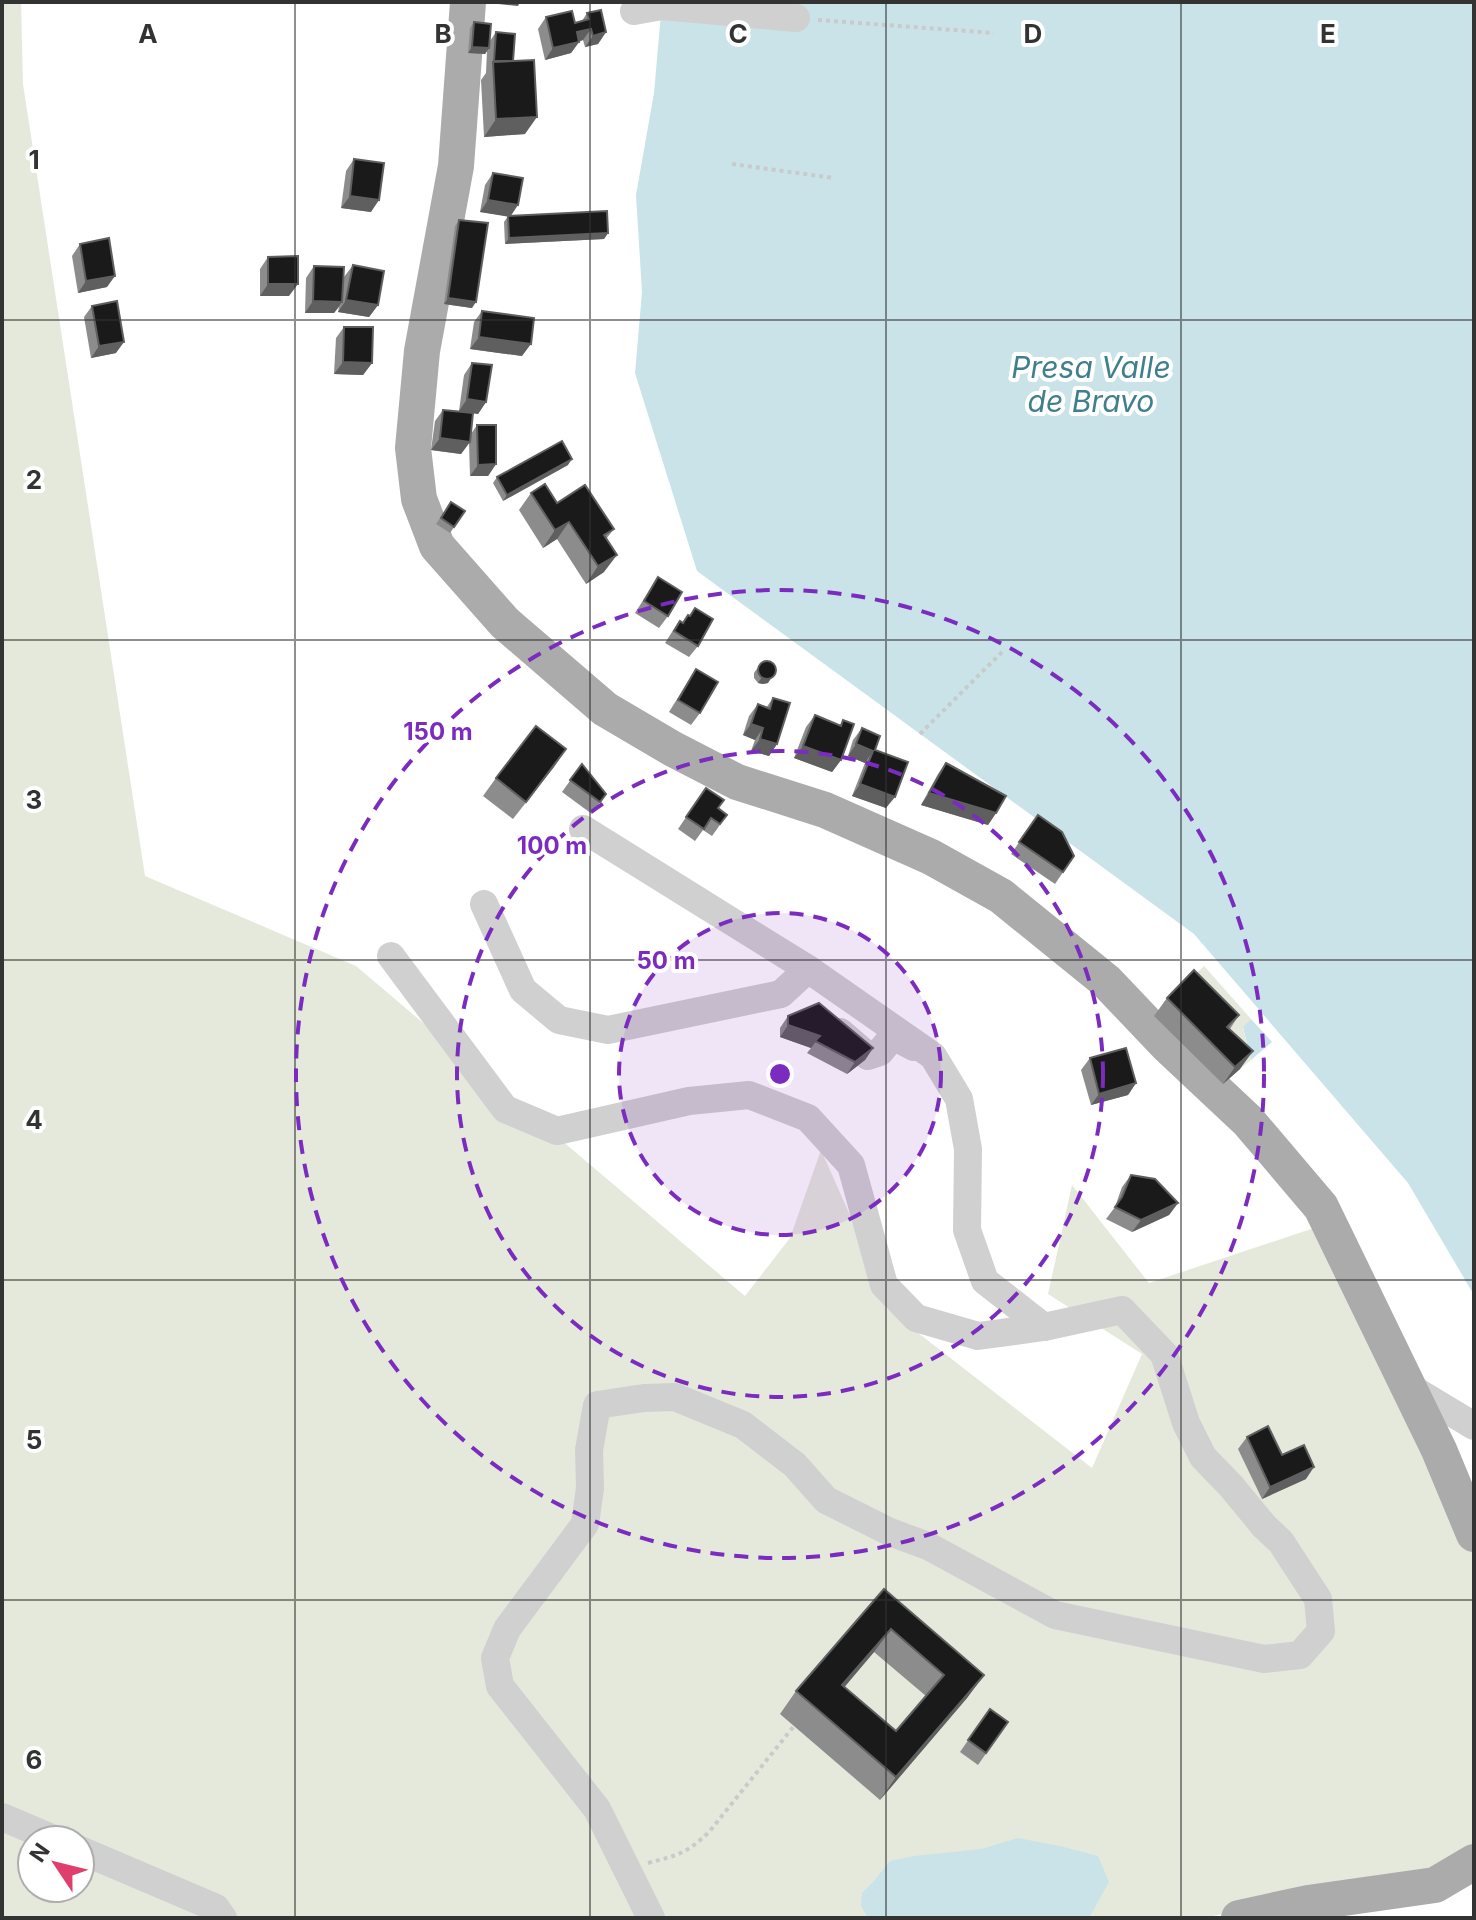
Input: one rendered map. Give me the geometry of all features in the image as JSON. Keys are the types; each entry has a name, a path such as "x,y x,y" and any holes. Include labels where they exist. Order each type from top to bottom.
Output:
{"main road":[{"path":"468,2 456,166 422,351 413,448 419,499 437,546 505,623 605,709 737,782 825,810 931,857 1001,896 1106,981 1167,1045 1248,1121 1321,1207 1439,1450 1474,1534"},
{"path":"1239,1918 1308,1903 1435,1885 1474,1862"}],"street":[{"path":"634,11 662,6 796,18"},
{"path":"583,829 808,969 933,1056 959,1099 968,1149 967,1230 985,1281 1044,1327"},
{"path":"484,904 523,990 559,1020 608,1030 781,994 808,969"},
{"path":"391,956 505,1109 557,1131 689,1101 749,1095 808,1118 851,1165 884,1285 916,1318 978,1336 1044,1327 1122,1310 1164,1354 1186,1423 1203,1457 1281,1542 1318,1599 1321,1631 1300,1655 1264,1659 1055,1615 928,1546 890,1532 826,1500 795,1465 743,1425 675,1397 597,1405 589,1450 590,1488 585,1524 507,1629 495,1658 500,1686 597,1809 651,1918"},
{"path":"831,1025 868,1056 880,1052 893,1036 933,1056"},
{"path":"1406,1385 1474,1426"},
{"path":"96,1857 216,1908 223,1918"}],"path":[{"path":"796,18 994,33"},
{"path":"732,164 834,178"},
{"path":"920,734 1003,651"},
{"path":"626,1868 681,1855 695,1845 709,1832 794,1726"}],"shaded area":[{"path":"2,2 21,2 23,84 145,876 356,966 745,1296 790,1238 821,1150 877,1276 886,1308 1092,1468 1142,1354 1048,1294 1072,1185 1149,1283 1317,1227 1474,1557 1474,1846 1437,1871 1203,1918 2,1918"},
{"path":"1204,966 1251,1019 1243,1028 1251,1060 1240,1069 1182,988"}],"water":[{"name":"Presa Valle de Bravo","path":"662,2 1474,2 1474,1295 1408,1183 1194,934 697,571 635,373 642,292 636,195 654,93"},
{"path":"1251,1019 1272,1042 1251,1060 1243,1027"},
{"path":"1018,1838 1098,1856 1109,1882 1089,1918 868,1918 861,1906 862,1893 890,1861 981,1849"}],"building":[{"path":"601,10 606,32 593,36 591,29 577,32 579,42 553,48 546,17 572,11 575,23 589,19 587,13"},
{"path":"474,22 491,24 489,48 472,47"},
{"path":"496,32 515,34 513,61 494,61"},
{"path":"534,60 537,117 496,119 493,62"},
{"path":"354,159 384,163 379,200 350,196"},
{"path":"493,173 523,178 518,205 488,200"},
{"path":"607,211 608,233 509,238 508,216"},
{"path":"459,220 488,223 476,302 448,298"},
{"path":"109,238 115,276 86,281 80,244"},
{"path":"298,256 298,284 268,284 268,257"},
{"path":"353,265 384,271 378,305 346,300"},
{"path":"314,266 344,267 342,302 313,301"},
{"path":"117,301 124,342 99,346 92,306"},
{"path":"482,311 534,318 531,344 479,337"},
{"path":"344,327 373,327 372,363 343,362"},
{"path":"472,363 492,365 486,402 467,399"},
{"path":"443,410 473,413 470,442 440,438"},
{"path":"477,425 496,425 496,464 478,465"},
{"path":"562,441 572,459 507,495 497,477"},
{"path":"545,484 557,503 585,485 614,529 604,535 617,555 598,566 569,522 555,530 531,493"},
{"path":"451,502 465,511 454,527 441,518"},
{"path":"658,577 682,592 668,616 644,601"},
{"path":"695,608 713,619 698,646 674,631"},
{"path":"767,661 776,670 767,679 758,670"},
{"path":"696,669 718,682 700,713 678,700"},
{"path":"773,698 790,703 777,744 760,739 763,728 751,724 758,704 770,709"},
{"path":"815,715 841,726 843,720 854,724 841,760 803,746"},
{"path":"536,726 566,749 526,802 496,778"},
{"path":"862,728 880,736 875,750 908,762 895,797 860,784 873,751 856,744"},
{"path":"946,763 1006,796 996,813 929,793"},
{"path":"582,764 606,794 600,802 570,780"},
{"path":"706,788 724,800 718,808 727,815 720,824 711,818 704,829 686,817"},
{"path":"1038,815 1062,832 1074,856 1063,872 1019,842"},
{"path":"1194,970 1239,1015 1227,1027 1253,1051 1235,1067 1167,998"},
{"path":"819,1003 873,1048 855,1062 815,1041 820,1036 788,1025 788,1016"},
{"path":"1126,1048 1136,1083 1099,1094 1090,1058"},
{"path":"1131,1175 1155,1179 1178,1203 1141,1220 1115,1207"},
{"path":"1268,1426 1282,1455 1304,1445 1314,1467 1270,1487 1247,1437"},
{"path":"884,1589 984,1675 896,1777 796,1691","holes":["891,1629 944,1675 896,1731 842,1685"]},
{"path":"990,1709 1008,1722 986,1753 968,1740"}]}
